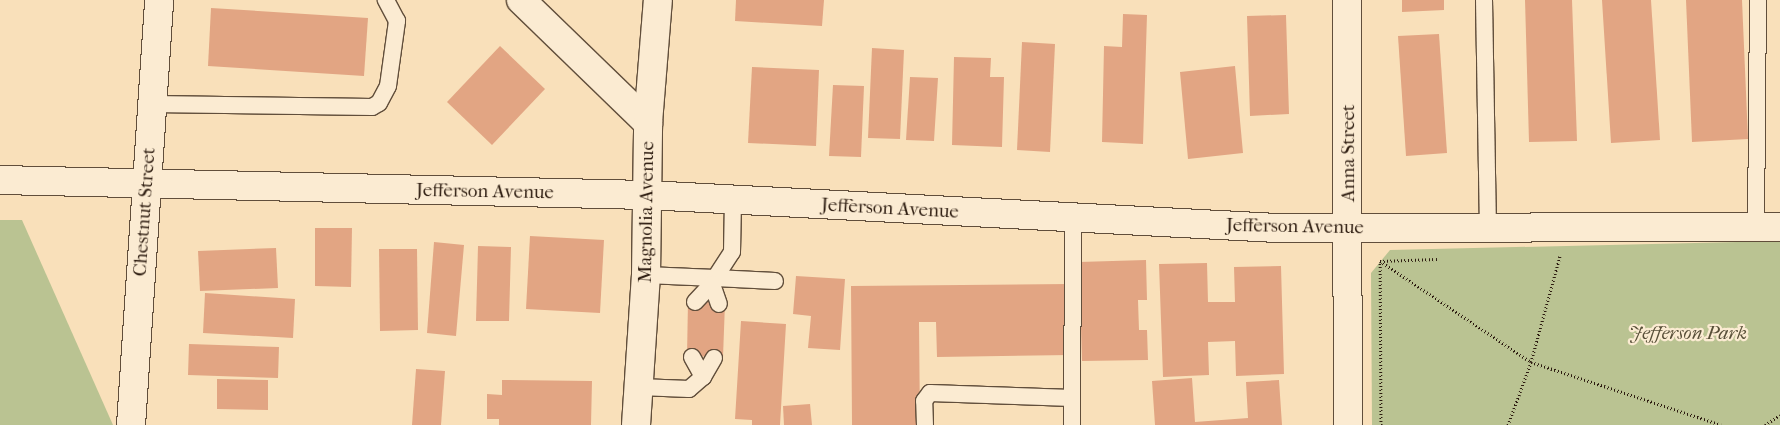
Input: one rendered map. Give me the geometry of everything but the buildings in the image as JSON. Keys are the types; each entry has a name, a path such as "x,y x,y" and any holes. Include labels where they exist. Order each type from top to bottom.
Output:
{"street":[{"name":"Chestnut Street","path":"131,425 159,0"},
{"path":"520,0 648,123"},
{"name":"Magnolia Avenue","path":"636,425 646,275 648,123 658,0"},
{"name":"Anna Street","path":"1347,0 1348,425"},
{"name":"Jefferson Avenue","path":"0,180 146,185 648,195 1073,218 1349,229 1768,227"}],"lane":[{"path":"152,104 372,107 379,103 388,86 397,21 386,0"},
{"path":"1484,0 1488,228"},
{"path":"1758,0 1768,227"},
{"path":"695,302 713,281 732,252 733,200"},
{"path":"1072,425 1073,218"},
{"path":"646,275 713,281 775,281"},
{"path":"713,281 719,304"},
{"path":"692,357 703,377"},
{"path":"639,387 689,389 703,377 714,358"},
{"path":"925,425 924,401 930,393 1072,398"}],"path":[{"path":"1508,425 1531,362 1560,256 1550,256"},
{"path":"1380,261 1440,259"},
{"path":"1380,261 1531,362 1721,425"},
{"path":"1380,261 1381,425"},
{"path":"1765,425 1780,415"}],"green space":[{"path":"0,220 22,220 113,425 0,425"},
{"name":"Jefferson Park","path":"1780,241 1780,425 1372,425 1371,273 1390,250"}]}
